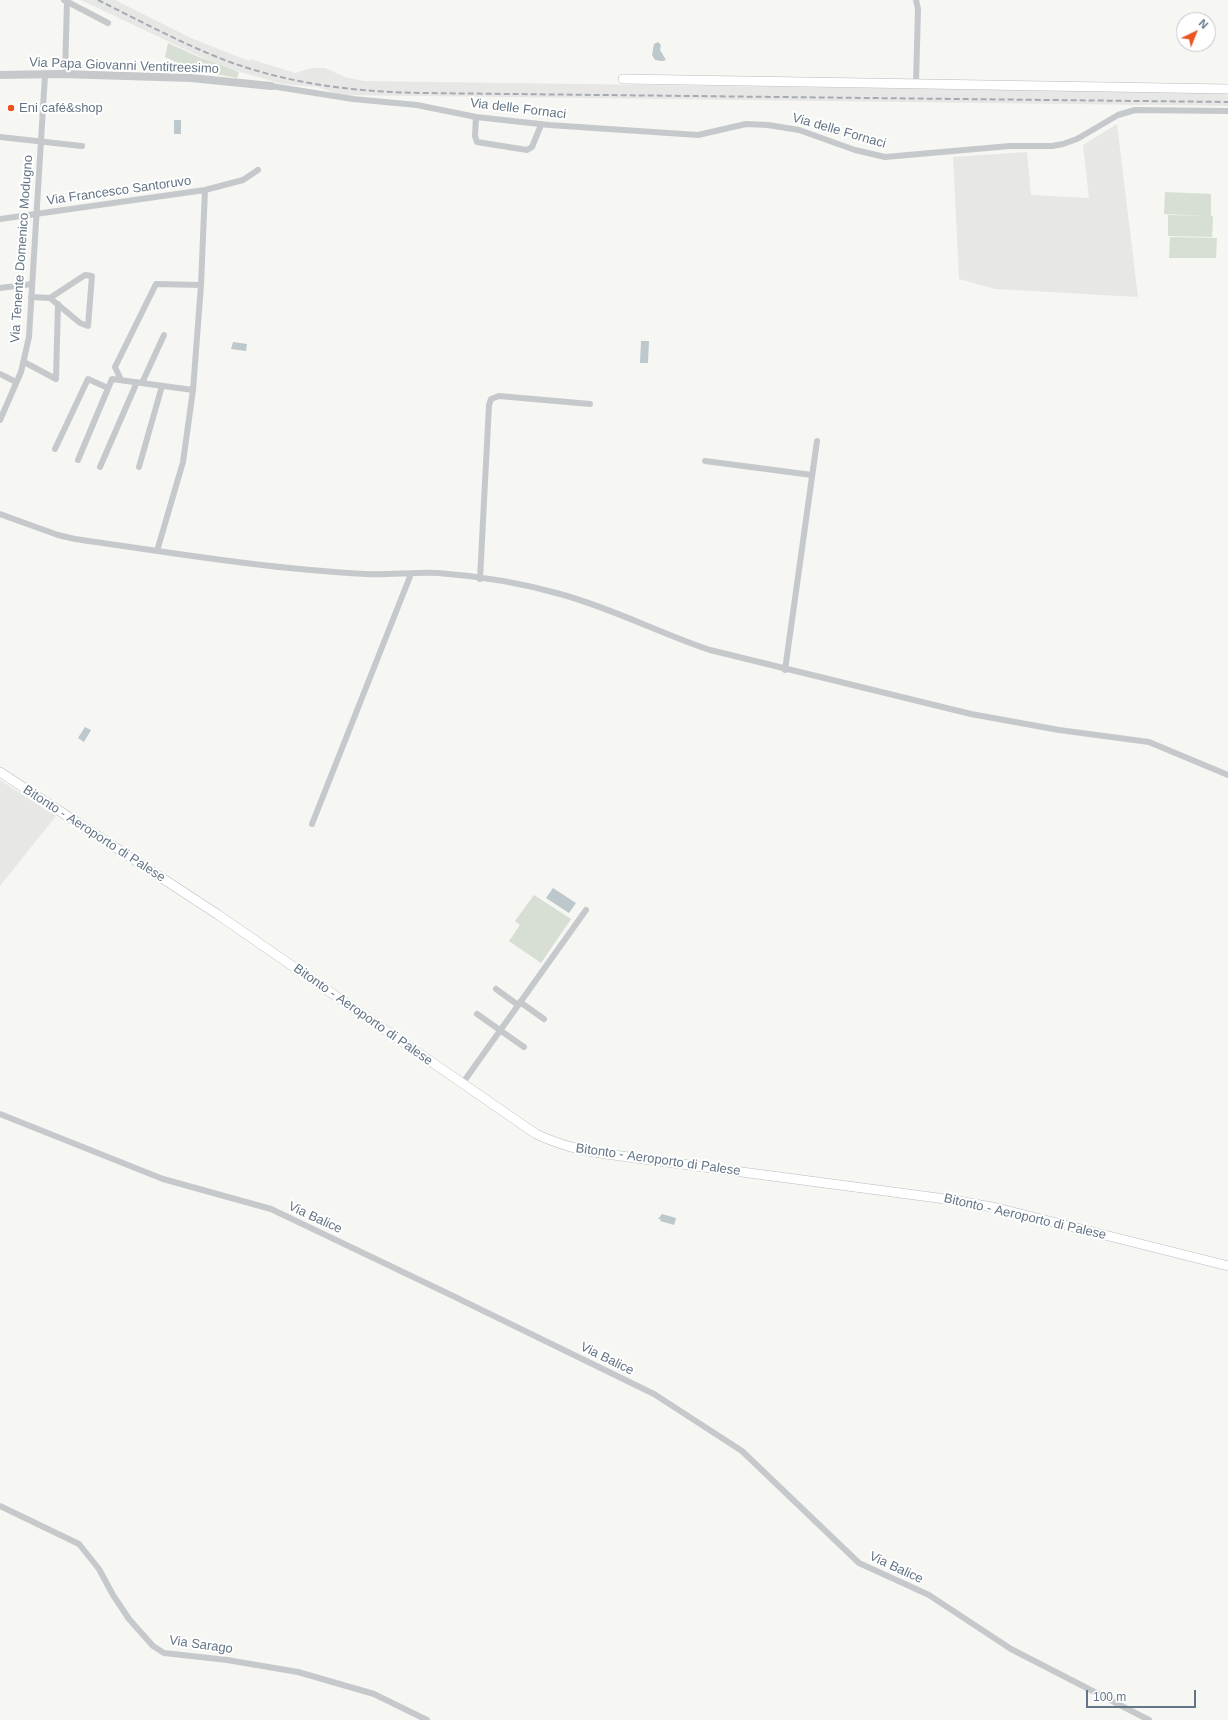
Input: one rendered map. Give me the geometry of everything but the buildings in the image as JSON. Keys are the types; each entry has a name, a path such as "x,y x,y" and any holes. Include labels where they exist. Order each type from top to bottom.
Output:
{"main road":[{"path":"623,79 1228,89"},
{"name":"Bitonto - Aeroporto di Palese","path":"0,772 217,914 536,1134 569,1148 953,1200 997,1208 1228,1266"}],"street":[{"path":"916,0 918,8 916,83"},
{"path":"65,74 66,1 108,23"},
{"name":"Via Papa Giovanni Ventitreesimo","path":"0,75 65,74 191,78 271,86"},
{"name":"Via Tenente Domenico Modugno","path":"0,420 24,362 29,336 45,75"},
{"name":"Via delle Fornaci","path":"271,86 353,99 417,105 476,117 541,125 698,135 746,124 768,125 799,130 855,150 891,157 1010,146 1052,146 1063,144 1077,139 1118,115 1136,110 1228,111"},
{"path":"476,117 475,136 477,142 527,150 532,147 541,125"},
{"path":"0,137 40,140 82,146"},
{"name":"Via Francesco Santoruvo","path":"0,219 205,190 243,180 258,170"},
{"path":"157,551 183,462 193,390 201,285 205,190"},
{"path":"31,297 50,298 80,323 88,326 92,276 85,275 50,298"},
{"path":"0,288 32,284"},
{"path":"121,380 115,367 156,284 201,285"},
{"path":"24,362 56,379 58,304"},
{"path":"100,466 164,336"},
{"path":"0,374 16,382"},
{"path":"55,449 88,379 108,388"},
{"path":"78,460 112,379 193,390"},
{"path":"139,466 162,386"},
{"path":"480,578 489,405 491,399 499,396 590,404"},
{"path":"785,670 817,441"},
{"path":"705,461 812,475"},
{"path":"0,514 58,535 75,539 157,551 295,568 367,574 438,573 480,578 560,594 609,609 675,638 710,650 785,670 971,714 1059,730 1149,742 1228,775"},
{"path":"312,824 411,574"},
{"path":"462,1084 586,910"},
{"path":"496,989 544,1019"},
{"path":"477,1014 524,1047"},
{"name":"Via Balice","path":"0,1114 163,1179 271,1209 654,1394 742,1451 859,1563 929,1595 1011,1649 1149,1720"},
{"name":"Via Sarago","path":"0,1506 79,1544 99,1569 113,1596 129,1619 153,1646 164,1653 227,1660 298,1672 374,1694 427,1720"}],"shaded area":[{"path":"81,0 115,0 191,38 249,61 250,59 295,73 312,68 325,68 345,77 364,81 1228,93 1228,106 340,95 318,87 282,84 220,66"},
{"path":"658,42 661,45 660,50 666,60 655,60 652,55 654,44"},
{"path":"168,43 201,58 239,72 237,78 193,70 165,57"},
{"path":"174,120 181,120 181,134 174,134"},
{"path":"1117,124 1138,297 995,289 959,279 953,157 1027,152 1031,195 1089,198 1083,145"},
{"path":"1165,192 1211,194 1211,216 1164,214"},
{"path":"1168,215 1213,216 1212,237 1168,236"},
{"path":"1170,237 1217,238 1216,258 1169,258"},
{"path":"641,341 649,341 648,363 640,363"},
{"path":"233,342 247,344 246,351 231,349"},
{"path":"85,727 91,730 84,742 78,738"},
{"path":"0,780 56,816 0,886"},
{"path":"553,888 576,903 569,913 546,898"},
{"path":"534,895 571,919 541,963 509,941 520,925 515,921"},
{"path":"662,1214 676,1218 674,1225 660,1221 661,1219 658,1219"}],"railway":[{"path":"98,0 194,47 251,69 299,81 372,91 422,93 1228,102"}],"place":[{"name":"Eni café&shop","path":"11,108"}]}
